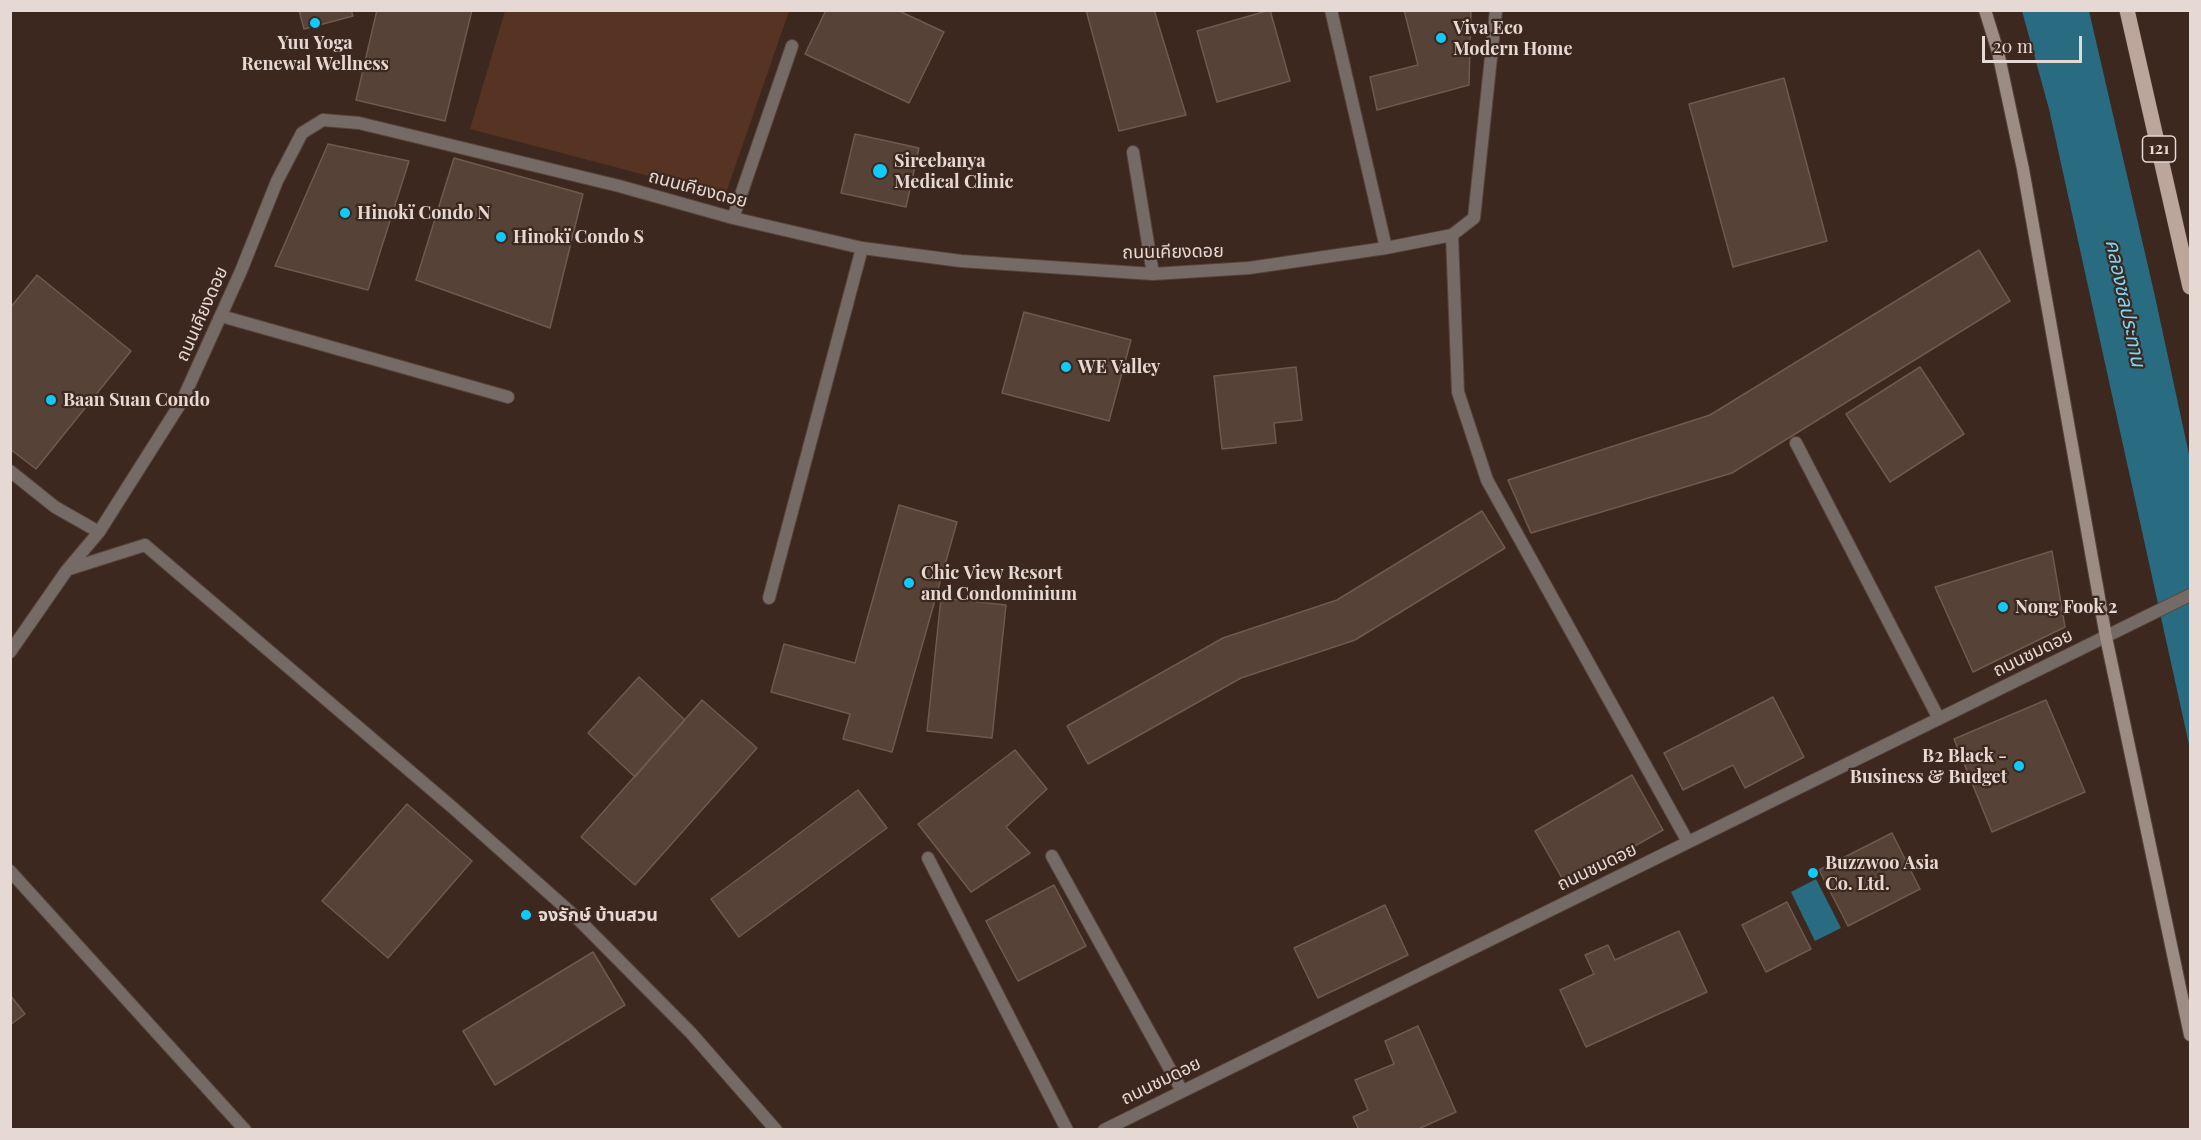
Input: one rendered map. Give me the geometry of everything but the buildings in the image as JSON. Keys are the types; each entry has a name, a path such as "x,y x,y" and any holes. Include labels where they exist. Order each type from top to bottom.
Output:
{"main road":[{"path":"1985,10 1998,52 2023,169 2106,637 2190,1035"},
{"name":"121","path":"2127,10 2190,287"}],"street":[{"path":"1331,10 1386,248"},
{"name":"ถนนเคียงดอย","path":"10,652 67,570 99,532 182,401 241,272 277,181 302,133 323,120 359,123 619,186 733,218 862,248 962,261 1153,274 1249,268 1386,248 1452,235 1474,218 1496,10"},
{"path":"733,218 792,46"},
{"path":"1133,152 1153,274"},
{"path":"1452,235 1458,392 1486,480 1688,842"},
{"path":"769,598 862,248"},
{"path":"221,316 508,397"},
{"path":"1796,443 1939,719"},
{"path":"10,471 55,507 99,532"},
{"path":"67,570 145,545 443,799 577,918 691,1034 776,1130"},
{"name":"ถนนชมดอย","path":"1104,1130 2190,595"},
{"path":"1052,856 1182,1091"},
{"path":"928,858 1067,1130"},
{"path":"10,870 245,1130"}],"shaded area":[{"path":"505,11 789,11 725,196 470,129"}],"water":[{"name":"คลองชลประทาน","path":"2022,11 2089,11 2154,292 2190,459 2190,749 2049,109"},
{"path":"1816,879 1841,928 1815,941 1791,892"}],"place":[{"name":"Yuu Yoga Renewal Wellness","path":"315,23"},
{"name":"Viva Eco Modern Home","path":"1441,38"},
{"name":"Sireebanya Medical Clinic","path":"880,171"},
{"name":"Hinokï Condo N","path":"345,213"},
{"name":"Hinokï Condo S","path":"501,237"},
{"name":"WE Valley","path":"1066,367"},
{"name":"Baan Suan Condo","path":"51,400"},
{"name":"Chic View Resort and Condominium","path":"909,583"},
{"name":"Nong Fook 2","path":"2003,607"},
{"name":"B2 Black - Business & Budget","path":"2019,766"},
{"name":"Buzzwoo Asia Co. Ltd.","path":"1813,873"},
{"name":"จงรักษ์ บ้านสวน","path":"526,915"}]}
